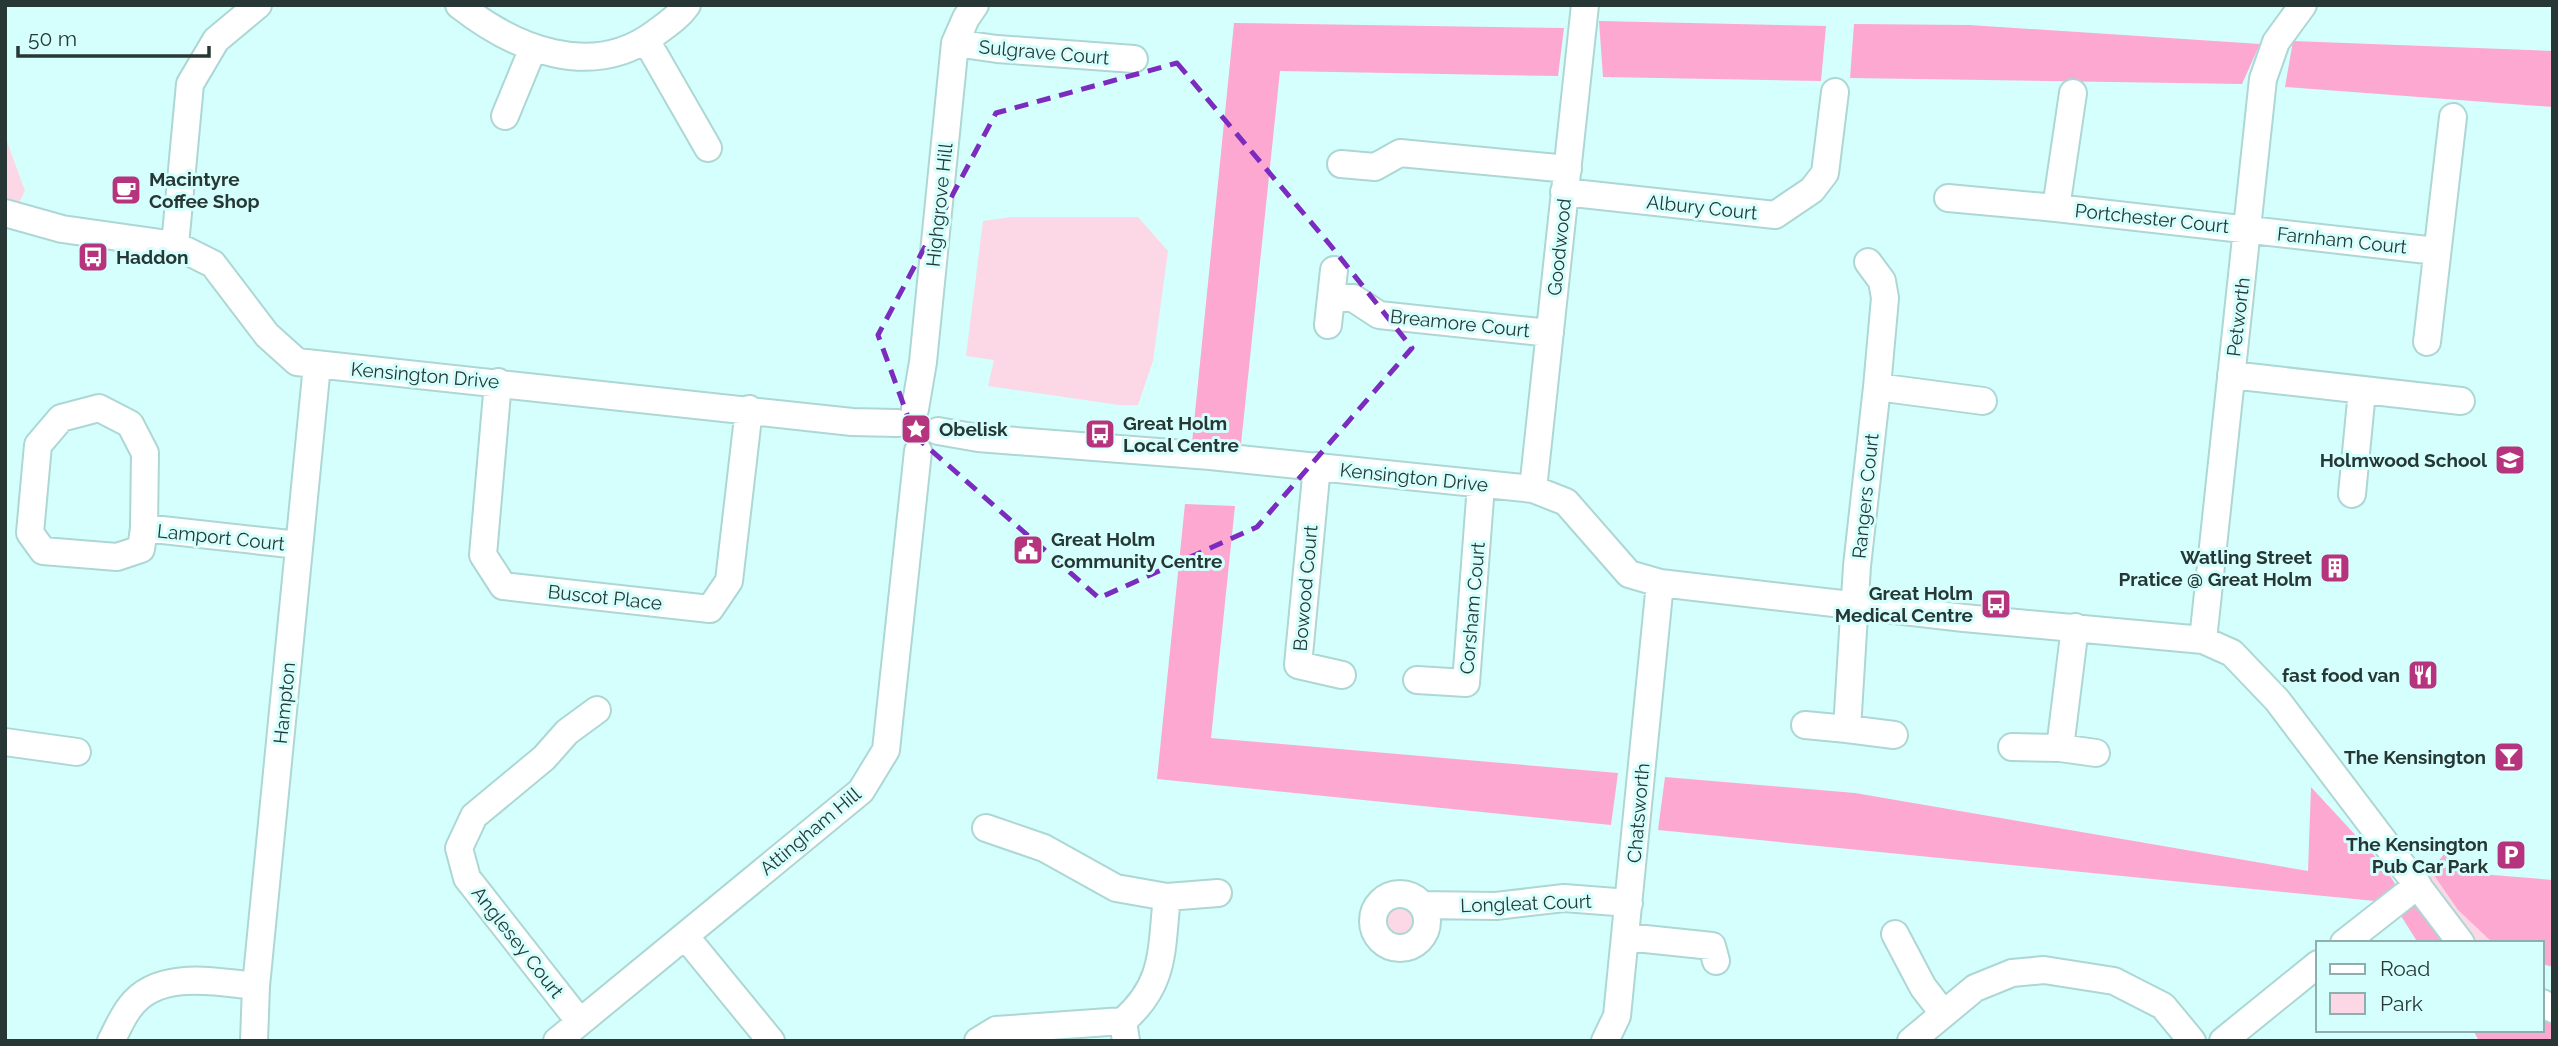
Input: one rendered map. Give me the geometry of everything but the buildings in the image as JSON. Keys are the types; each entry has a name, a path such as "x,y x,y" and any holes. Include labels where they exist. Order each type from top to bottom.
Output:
{"street":[{"path":"175,245 190,84 216,40 258,5"},
{"path":"459,5 478,20 534,48 575,58 615,54 646,40 681,14 687,5"},
{"name":"Highgrove Hill","path":"906,416 923,362 956,43 975,5"},
{"name":"Goodwood","path":"1533,489 1585,5"},
{"name":"Petworth","path":"2203,640 2263,79 2276,42 2303,5"},
{"path":"646,40 708,148"},
{"name":"Sulgrave Court","path":"956,43 997,49 1134,59"},
{"path":"505,116 534,48"},
{"name":"Albury Court","path":"1341,164 1376,167 1400,152 1775,215 1812,190 1825,173 1835,92"},
{"name":"Portchester Court","path":"2056,208 2073,93"},
{"path":"2427,342 2453,117"},
{"name":"Portchester Court","path":"1948,198 2248,229"},
{"name":"Kensington Drive","path":"5,213 62,229 175,245 213,264 267,335 297,362 852,422 906,416"},
{"name":"Farnham Court","path":"2248,229 2437,251"},
{"name":"Rangers Court","path":"1855,605 1885,298 1882,281 1868,262"},
{"name":"Breamore Court","path":"1328,325 1333,283 1379,315 1550,333"},
{"name":"Hampton","path":"254,1041 256,986 317,365"},
{"path":"2231,375 2461,401"},
{"name":"Buscot Place","path":"498,382 483,555 503,586 696,607 710,608 729,581 749,409"},
{"path":"1877,387 1983,401"},
{"path":"2352,495 2362,391"},
{"name":"Lamport Court","path":"99,408 130,424 145,453 144,528 141,549 117,558 43,551 30,533 38,444 61,418 99,408"},
{"path":"929,413 937,424 938,431 933,442 924,450 911,450 896,436 906,416 929,413"},
{"name":"Kensington Drive","path":"938,431 978,438 1210,456 1533,489 1566,502 1629,574 1660,583 1964,618 2203,640 2232,653 2277,700 2459,941"},
{"name":"Attingham Hill","path":"557,1041 861,791 886,750 918,451"},
{"name":"Bowood Court","path":"1317,466 1298,665 1342,676"},
{"name":"Corsham Court","path":"1418,680 1466,683 1481,485"},
{"name":"Lamport Court","path":"144,528 299,545"},
{"name":"Chatsworth","path":"1605,1041 1617,1016 1660,583"},
{"path":"1847,729 1855,605"},
{"path":"2060,748 2075,627"},
{"name":"Anglesey Court","path":"580,1022 467,878 459,848 474,816 544,758 567,732 597,710"},
{"path":"1805,725 1894,735"},
{"path":"5,742 77,752"},
{"path":"2012,747 2060,748 2096,753"},
{"path":"986,828 1044,848 1116,888 1167,897 1218,893"},
{"path":"2347,941 2418,885"},
{"path":"978,1041 996,1030 1125,1031 1158,975 1167,897"},
{"name":"Longleat Court","path":"1422,905 1496,906 1564,898 1629,903"},
{"path":"1895,934 1923,988 1943,1013"},
{"path":"685,936 771,1041"},
{"path":"1626,937 1719,946"},
{"path":"2224,1041 2316,966"},
{"path":"1911,1041 1975,988 2012,973 2044,970 2114,981 2163,1006 2192,1041"},
{"path":"111,1041 131,1005 157,986 189,979 256,986"}],"highlighted area":[{"path":"1177,63 1331,246 1412,348 1257,527 1099,598 915,436 878,335 996,113"}],"green space":[{"path":"5,136 25,191 5,230"},
{"path":"1011,217 1138,217 1168,251 1153,361 1138,405 1119,405 988,386 994,360 966,356 983,221"},
{"path":"2431,871 2458,910 2492,941 2460,941 2418,885"},
{"path":"1399,905 1410,910 1415,921 1410,932 1399,937 1388,932 1383,921 1388,910"}],"shaded area":[{"path":"1599,21 1826,26 1821,81 1603,77"},
{"path":"1234,23 1564,28 1558,76 1280,71 1241,444 1192,443"},
{"path":"1854,24 1969,25 2260,44 2242,84 1850,78"},
{"path":"2293,41 2553,51 2553,107 2285,87"},
{"path":"1185,504 1235,506 1211,738 1618,773 1611,825 1157,779"},
{"path":"1665,777 1855,793 2308,871 2311,787 2384,866 2397,887 2375,901 1658,830"},
{"path":"2447,850 2468,873 2553,880 2553,967 2544,965 2544,941 2491,941 2458,910 2431,871"},
{"path":"2418,885 2460,941 2417,941 2393,903"},
{"path":"2544,1004 2553,1009 2553,1041 2479,1041 2474,1032 2544,1032"}],"place":[{"name":"Macintyre Coffee Shop","path":"126,190"},
{"name":"Haddon","path":"93,257"},
{"name":"Obelisk","path":"916,429"},
{"name":"Great Holm Local Centre","path":"1100,434"},
{"name":"Holmwood School","path":"2510,460"},
{"name":"Great Holm Community Centre","path":"1028,550"},
{"name":"Watling Street Pratice @ Great Holm","path":"2335,568"},
{"name":"Great Holm Medical Centre","path":"1996,604"},
{"name":"fast food van","path":"2423,675"},
{"name":"The Kensington","path":"2509,757"},
{"name":"The Kensington Pub Car Park","path":"2511,855"}]}
